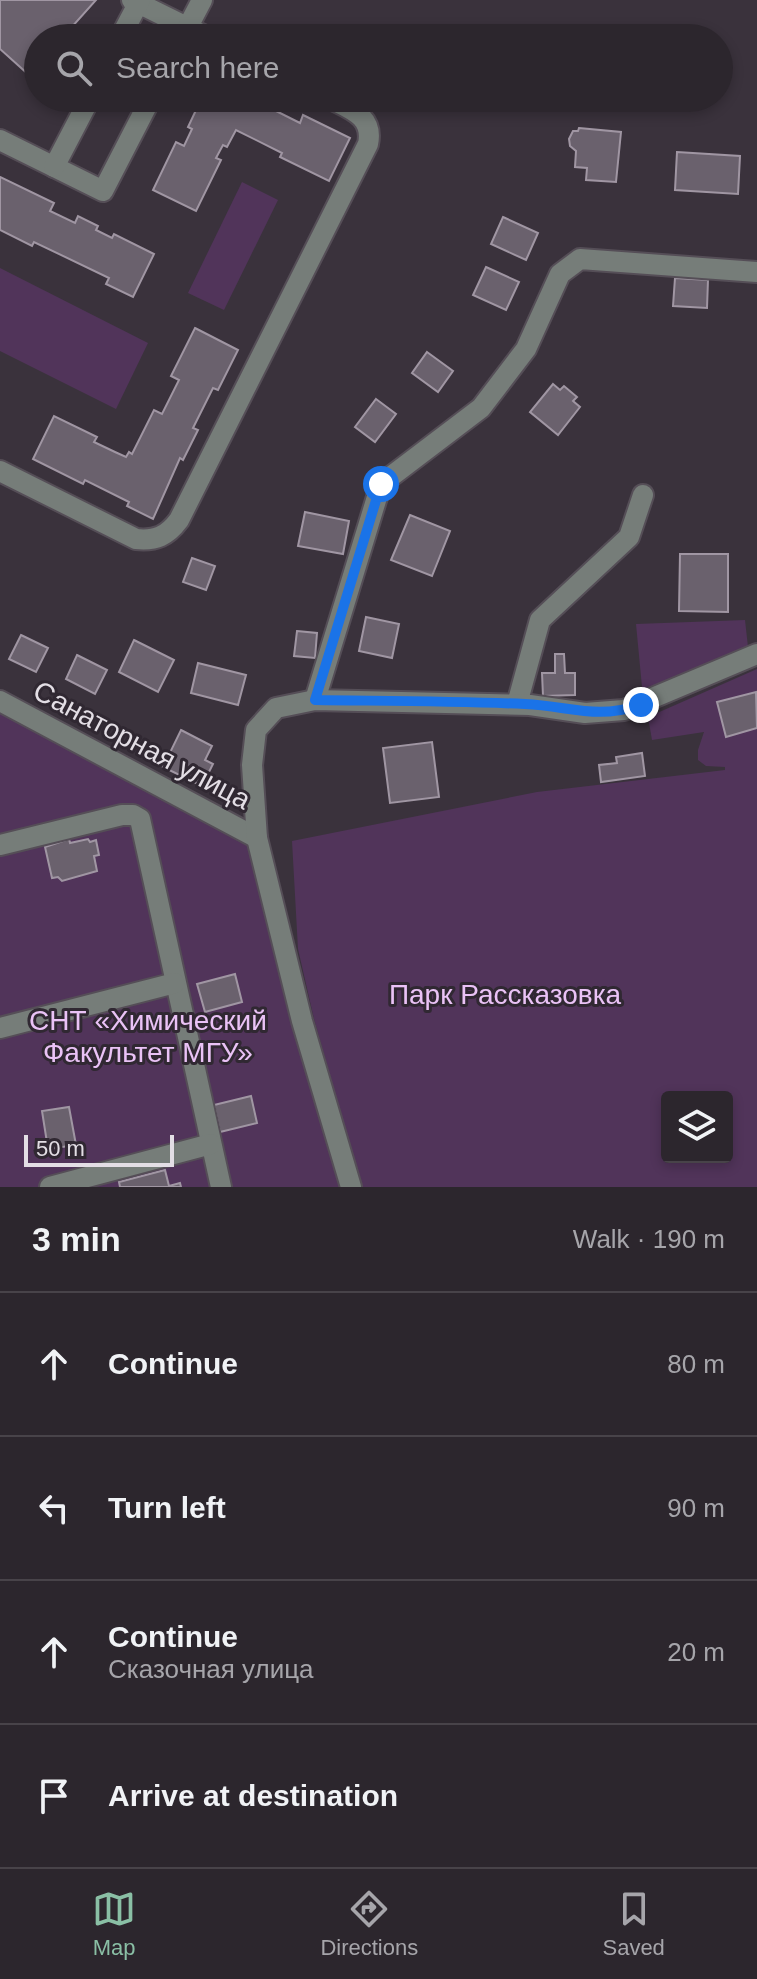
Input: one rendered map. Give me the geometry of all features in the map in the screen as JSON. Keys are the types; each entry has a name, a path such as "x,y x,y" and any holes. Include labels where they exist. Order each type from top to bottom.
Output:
{"street":[{"path":"190,24 202,0"},
{"path":"126,24 136,1 171,24"},
{"path":"54,167 83,112"},
{"path":"0,140 103,191 144,112"},
{"path":"0,471 136,539 160,538 170,532 179,520 368,144 368,123 357,112"},
{"path":"315,700 381,484 481,408 526,349 560,274 580,259 757,272"},
{"path":"517,704 540,620 629,537 643,495"},
{"path":"351,1187 302,1021 257,838 252,765 256,730 276,708 315,700 517,704 585,713 632,708 757,654"},
{"name":"Санаторная улица","path":"0,701 257,838"},
{"path":"0,845 122,815 140,819 221,1187"},
{"path":"0,1028 175,983"},
{"path":"50,1187 211,1144"}],"green space":[{"path":"242,182 278,200 224,310 188,293"},
{"path":"0,268 148,343 116,409 0,351"},
{"path":"745,620 746,650 646,691 642,687 636,624"},
{"name":"Парк Рассказовка","path":"757,669 757,1187 362,1187 314,1019 298,949 292,841 537,792 725,770 725,767 706,766 698,760 704,732 652,740 648,717"},
{"name":"СНТ «Химический Факультет МГУ»","path":"0,711 248,846 344,1187 0,1187"}],"building":[{"path":"0,0 96,0 75,24 24,24 24,71 0,49"},
{"path":"195,112 278,112 300,123 303,115 350,138 329,181 280,157 282,153 236,130 227,147 223,145 216,158 221,160 196,211 153,190 176,142 184,146 192,129 188,127"},
{"path":"579,128 621,132 616,182 586,180 587,168 575,167 576,151 570,146 569,139 573,131"},
{"path":"677,152 740,156 738,194 675,190"},
{"path":"0,177 54,203 50,211 75,223 78,216 98,226 96,230 112,238 114,234 154,254 133,297 106,284 109,278 34,242 32,246 0,230"},
{"path":"503,217 538,233 526,260 491,244"},
{"path":"486,267 519,282 506,310 473,295"},
{"path":"675,278 708,280 707,308 673,306"},
{"path":"195,328 238,350 218,390 213,388 193,428 198,430 183,460 180,458 153,519 127,506 129,502 85,480 83,484 33,459 54,416 97,437 94,442 126,457 129,452 132,454 154,410 162,414 179,380 171,376"},
{"path":"427,352 453,371 438,392 412,373"},
{"path":"553,384 560,390 564,386 577,397 573,401 580,407 558,435 530,412"},
{"path":"376,399 396,414 375,442 355,427"},
{"path":"305,512 349,521 343,554 298,546"},
{"path":"410,515 450,531 432,576 391,560"},
{"path":"680,554 728,554 728,612 679,611"},
{"path":"192,558 215,566 206,590 183,582"},
{"path":"366,617 399,624 392,658 359,651"},
{"path":"297,631 317,633 315,658 294,656"},
{"path":"21,635 48,648 36,672 9,659"},
{"path":"134,640 174,660 158,692 119,672"},
{"path":"555,654 564,654 565,673 575,673 575,695 543,696 542,673 555,673"},
{"path":"77,655 107,670 95,694 66,679"},
{"path":"198,663 246,675 238,705 191,693"},
{"path":"756,692 757,728 726,737 717,702"},
{"path":"181,730 212,746 205,760 213,764 202,786 163,767"},
{"path":"432,742 439,797 390,803 383,748"},
{"path":"642,753 645,776 601,782 599,765 617,763 616,757"},
{"path":"69,839 70,843 96,840 99,855 94,856 97,871 62,881 58,877 52,878 45,847"},
{"path":"235,974 242,1002 205,1012 197,984"},
{"path":"251,1096 257,1123 220,1132 214,1105"},
{"path":"69,1107 76,1145 48,1149 42,1111"},
{"path":"165,1170 169,1186 180,1183 181,1187 120,1187 119,1182"}],"route":[{"path":"381,484 315,700 530,705 585,713 605,713 641,705"}]}
